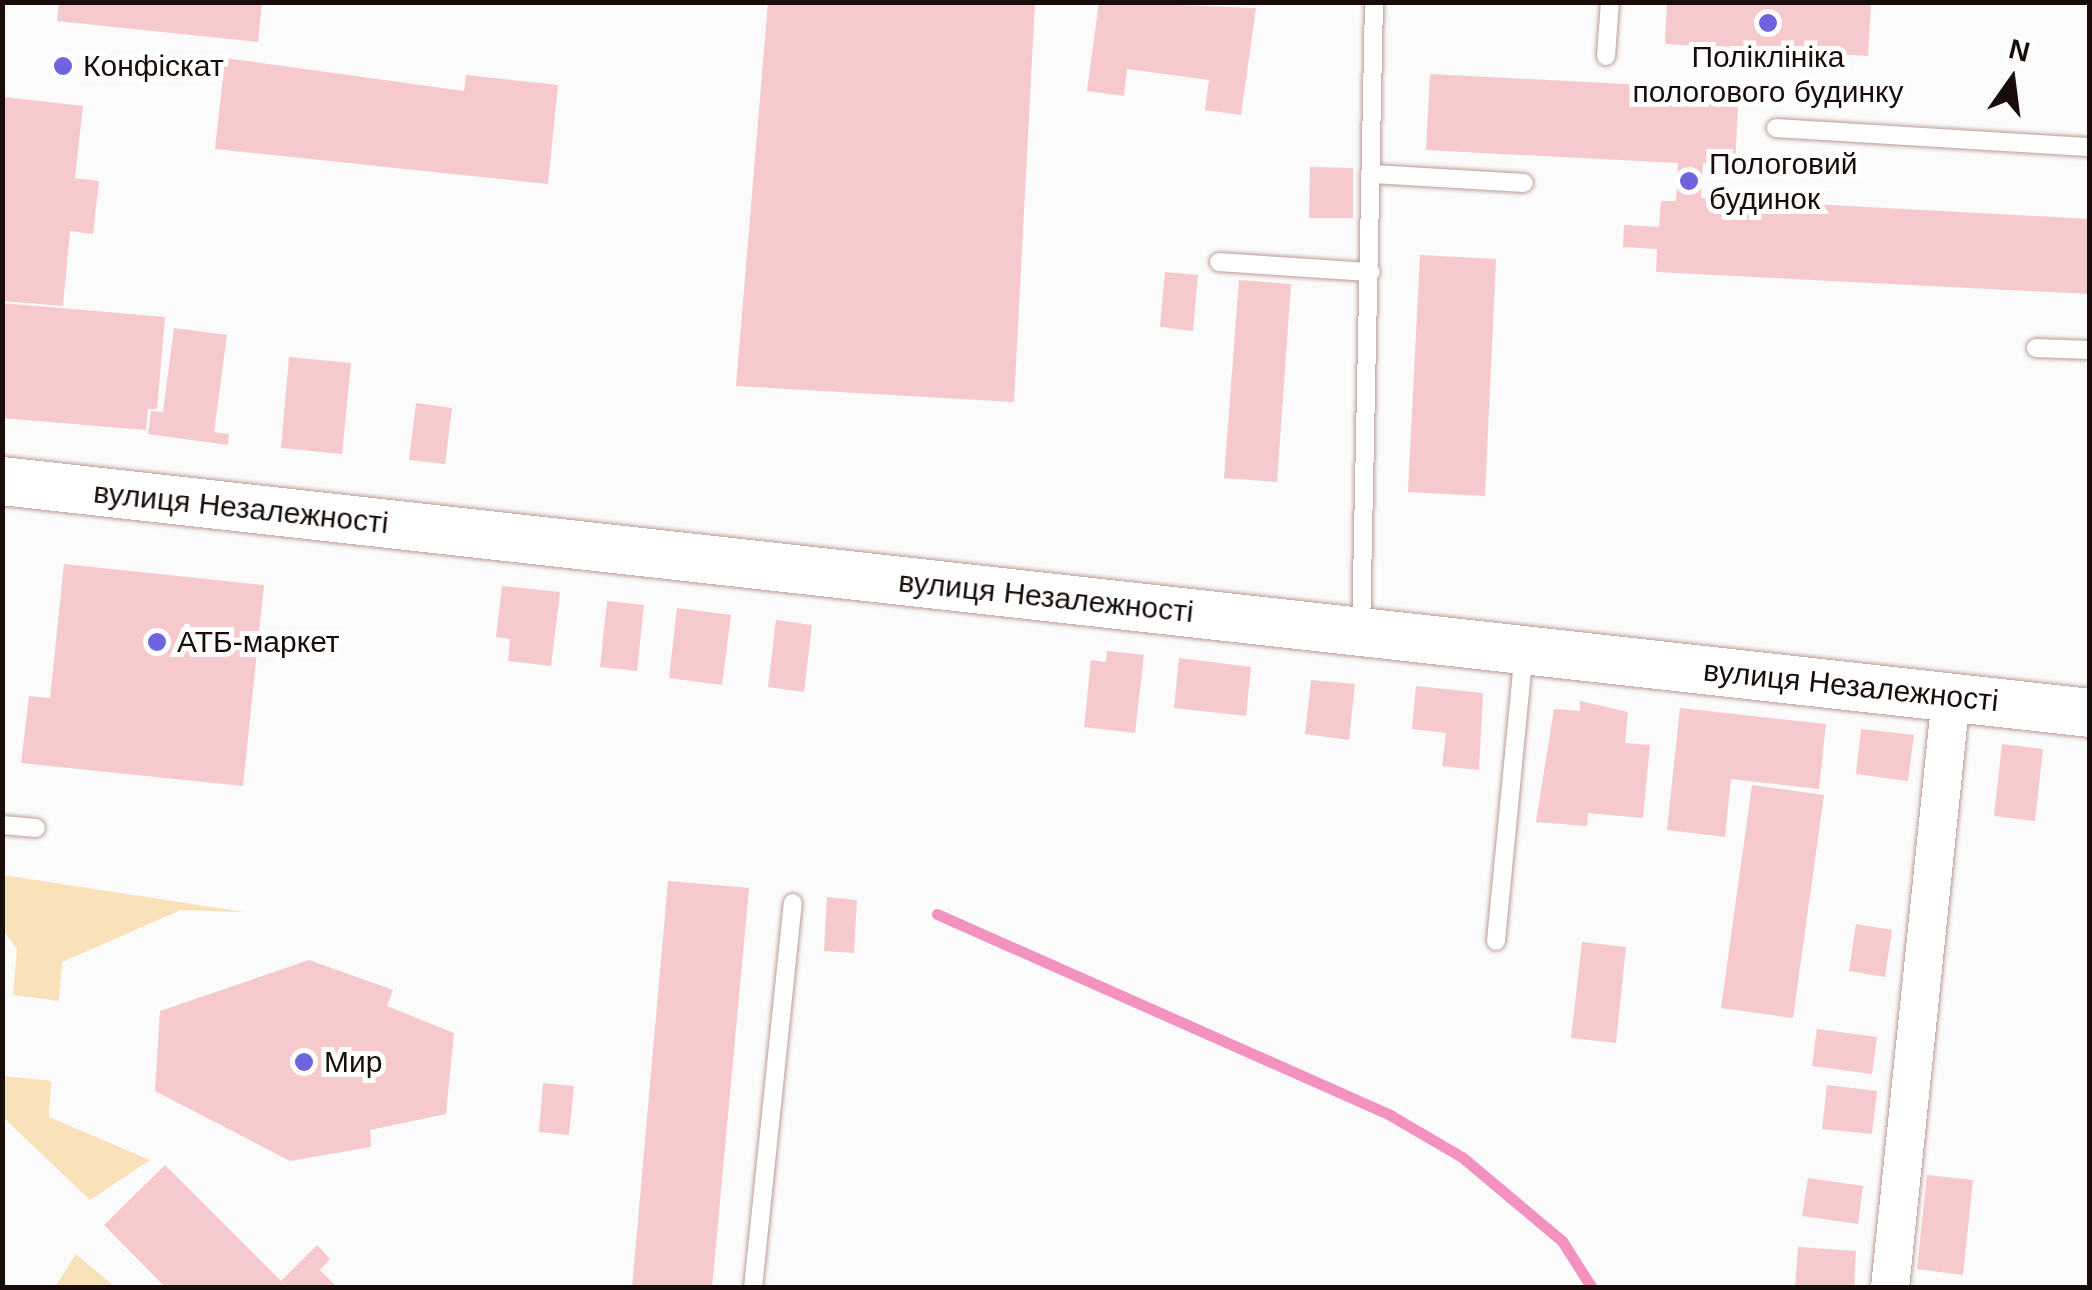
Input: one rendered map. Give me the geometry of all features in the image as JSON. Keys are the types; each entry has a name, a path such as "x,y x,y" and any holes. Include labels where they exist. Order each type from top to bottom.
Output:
{"street":[{"name":"вулиця Незалежності","path":"2,481 2090,713"},
{"path":"1890,1288 1951,698"}],"lane":[{"path":"1360,632 1374,174 1374,2"},
{"path":"1606,56 1610,2"},
{"path":"1776,128 2090,147"},
{"path":"1374,174 1524,183"},
{"path":"1219,262 1371,272"},
{"path":"2036,348 2090,350"},
{"path":"1496,940 1524,650"},
{"path":"2,825 36,828"},
{"path":"753,1288 793,902"}],"shaded area":[{"path":"2,875 244,912 181,910 62,962 59,1001 13,995 17,949 3,930"},
{"path":"4,1076 51,1081 49,1117 150,1160 90,1200 3,1117"},
{"path":"76,1254 115,1287 55,1287"}],"building":[{"path":"59,2 262,2 258,42 57,21"},
{"path":"768,2 1035,2 1014,402 736,386"},
{"path":"1099,2 1256,8 1241,115 1205,110 1209,80 1127,69 1124,96 1087,91"},
{"name":"Поліклініка пологового будинку","path":"1667,2 1871,2 1868,56 1665,44"},
{"path":"225,58 464,91 466,75 558,85 548,184 215,149"},
{"name":"Пологовий будинок","path":"1430,74 1739,90 1735,164 1703,163 1701,198 2090,219 2090,294 1656,272 1657,249 1623,247 1624,225 1659,227 1661,201 1676,201 1678,163 1426,150"},
{"path":"4,97 83,106 75,178 99,181 93,234 70,231 63,306 2,301"},
{"path":"1310,167 1353,168 1353,218 1309,218"},
{"path":"1420,255 1496,259 1485,496 1408,492"},
{"path":"1165,272 1198,275 1193,331 1160,327"},
{"path":"1239,280 1291,284 1277,482 1224,478"},
{"path":"2,303 165,317 157,409 148,409 146,430 2,418"},
{"path":"174,328 227,335 214,432 229,434 228,445 148,434 151,411 163,412"},
{"path":"289,357 351,363 342,454 281,448"},
{"path":"416,403 452,408 445,464 409,460"},
{"name":"АТБ-маркет","path":"64,564 264,585 243,786 21,763 29,696 50,698"},
{"path":"502,586 560,592 551,666 508,661 510,639 496,637"},
{"path":"607,601 644,605 637,671 600,667"},
{"path":"677,608 731,615 722,685 669,678"},
{"path":"776,620 812,625 804,692 768,687"},
{"path":"1107,651 1144,655 1135,733 1084,727 1091,660 1106,662"},
{"path":"1179,658 1251,667 1246,716 1174,708"},
{"path":"1311,680 1355,684 1349,740 1305,734"},
{"path":"1416,686 1483,693 1479,770 1442,766 1446,733 1412,729"},
{"path":"1580,701 1628,712 1625,743 1650,745 1643,818 1588,813 1587,826 1536,822 1554,709 1580,711"},
{"path":"1680,708 1826,724 1819,789 1731,779 1725,837 1667,830"},
{"path":"1861,729 1914,735 1908,781 1856,774"},
{"path":"2002,744 2043,749 2035,821 1994,816"},
{"path":"1752,785 1824,795 1793,1018 1721,1008"},
{"path":"668,881 749,888 712,1288 632,1288"},
{"path":"827,897 857,900 854,953 824,951"},
{"path":"1856,924 1892,930 1885,977 1849,971"},
{"path":"1582,942 1626,947 1616,1043 1571,1038"},
{"name":"Мир","path":"309,960 393,990 387,1006 454,1033 446,1114 370,1130 371,1147 290,1161 155,1091 160,1011"},
{"path":"1817,1029 1877,1037 1872,1074 1812,1066"},
{"path":"543,1083 574,1086 569,1135 539,1132"},
{"path":"1827,1085 1877,1091 1872,1134 1822,1129"},
{"path":"165,1165 281,1281 317,1245 330,1259 320,1270 338,1288 166,1288 104,1225"},
{"path":"1927,1175 1973,1180 1963,1275 1917,1269"},
{"path":"1808,1178 1863,1186 1858,1224 1802,1216"},
{"path":"1798,1247 1856,1251 1854,1288 1795,1288"}],"waterway":[{"path":"937,914 1390,1115 1462,1157 1562,1241 1592,1288"}],"place":[{"name":"Поліклініка пологового будинку","path":"1768,23"},
{"name":"Конфіскат","path":"63,66"},
{"name":"Пологовий будинок","path":"1689,181"},
{"name":"АТБ-маркет","path":"157,642"},
{"name":"Мир","path":"304,1062"}]}
